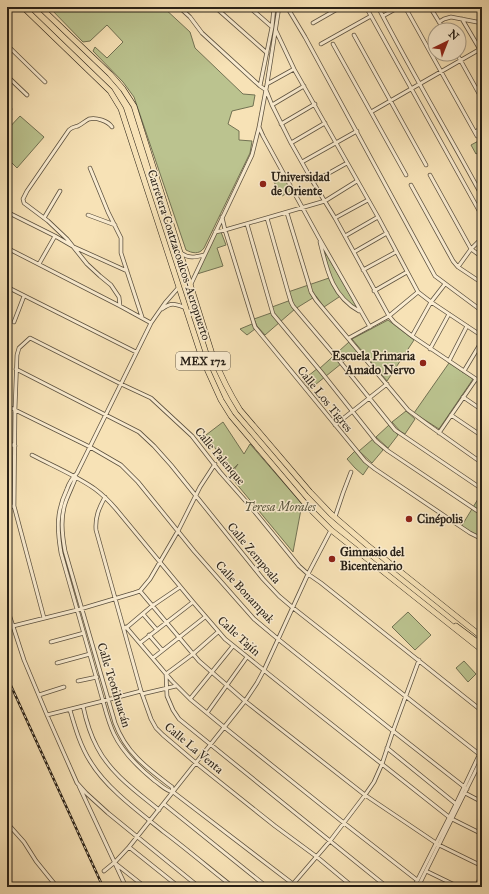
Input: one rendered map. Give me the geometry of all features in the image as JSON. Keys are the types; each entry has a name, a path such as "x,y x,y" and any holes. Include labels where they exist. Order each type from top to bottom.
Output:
{"main road":[{"name":"Carretera Coatzacoalcos-Aeropuerto","path":"23,7 110,91 122,109 202,358 221,400 231,416 310,508 331,530 482,650"},
{"name":"Carretera Coatzacoalcos-Aeropuerto","path":"40,7 105,69 123,89 134,106 212,354 236,405 310,492 335,517 367,545 482,637"},
{"path":"152,204 157,200 163,201"},
{"path":"202,358 212,354"},
{"path":"264,455 272,448"},
{"path":"377,567 382,567 386,560"},
{"path":"443,619 454,624 476,641 482,643"}],"street":[{"path":"179,7 190,17 202,33 266,90 281,124 389,316 394,322 430,349 482,383"},
{"path":"215,7 267,53"},
{"path":"249,7 272,27"},
{"path":"260,86 272,27 274,7"},
{"path":"191,284 252,155 268,84 279,7"},
{"path":"287,7 357,131 435,276 444,284 482,310"},
{"path":"313,23 341,7"},
{"path":"366,7 482,216"},
{"path":"378,7 419,84 482,196"},
{"path":"383,16 400,7"},
{"path":"405,7 477,136"},
{"path":"430,7 439,22 448,17 454,17 482,23"},
{"path":"321,44 371,16"},
{"path":"462,19 481,50 467,58"},
{"path":"276,31 294,69 378,217 418,292 482,336"},
{"path":"354,35 426,165"},
{"path":"7,40 7,52"},
{"path":"333,44 406,175"},
{"path":"8,47 45,82"},
{"path":"371,112 459,62"},
{"path":"462,62 482,99"},
{"path":"268,84 294,69"},
{"path":"7,76 27,95"},
{"path":"272,105 304,86"},
{"path":"281,124 315,104"},
{"path":"7,105 10,108"},
{"path":"112,127 108,123 98,119 90,119 78,126 72,127 26,191 23,198 24,203 53,226 74,247 88,264 111,285 119,297 120,306"},
{"path":"292,143 325,123"},
{"path":"259,127 302,208 370,327"},
{"path":"475,132 482,128"},
{"path":"302,162 357,131"},
{"path":"313,182 347,162"},
{"path":"90,168 108,212 121,238 121,253 142,317"},
{"path":"430,175 471,249 482,257"},
{"path":"215,232 287,213 325,201 357,181"},
{"path":"411,185 453,261 482,283"},
{"path":"44,218 60,191"},
{"path":"335,218 368,200"},
{"path":"7,212 74,247 127,271"},
{"path":"287,213 310,290 316,300 408,410 482,463"},
{"path":"88,215 115,225"},
{"name":"Calle Los Tigres","path":"222,217 255,327 359,455 369,465 470,533 482,539"},
{"path":"345,236 378,217"},
{"path":"267,218 290,302 395,430 482,489"},
{"path":"247,224 273,314 382,447 482,514"},
{"path":"354,252 386,233"},
{"path":"39,264 55,236"},
{"path":"319,238 326,269 334,287 349,304 361,312"},
{"path":"458,266 482,238"},
{"path":"7,248 151,323"},
{"path":"179,251 186,256 193,257 204,255"},
{"path":"363,270 396,252"},
{"path":"374,291 407,272"},
{"path":"412,336 431,302 444,284"},
{"path":"7,287 136,352"},
{"name":"Calle Teotihuacán","path":"173,792 172,787 131,752 118,732 65,551 62,527 63,513 76,473 151,323 168,299 179,287"},
{"path":"349,338 389,316 418,292"},
{"path":"14,322 24,296"},
{"path":"159,312 165,307 175,304 186,308"},
{"path":"430,349 449,314"},
{"path":"449,361 467,326"},
{"name":"Calle Palenque","path":"16,369 19,348 30,338 151,398 192,436 290,556 308,574 482,711"},
{"path":"464,371 482,341"},
{"path":"16,369 14,506 44,618"},
{"name":"Calle Zempoala","path":"16,369 139,432 162,455 266,583 279,596 479,754"},
{"path":"439,433 476,379"},
{"path":"335,425 387,384"},
{"path":"464,397 482,410"},
{"name":"Calle Bonampak","path":"7,406 90,447 121,465 254,619 466,788"},
{"path":"451,415 482,436"},
{"path":"7,443 15,446"},
{"name":"Calle Tajín","path":"32,455 75,477 105,497 205,617 233,646 451,818 482,834"},
{"path":"13,626 78,610 140,590 147,583 160,563 195,496 215,464"},
{"path":"335,517 351,472"},
{"name":"Calle Teotihuacán","path":"75,477 64,494 58,517 58,529 61,553 103,702 114,734 128,755 138,766 168,791 173,792"},
{"name":"Calle La Venta","path":"105,497 97,513 95,521 96,530 114,599 125,628 141,693 156,728 196,763 275,826 317,857 353,887"},
{"path":"7,507 14,506"},
{"path":"104,871 129,847 245,701 264,670 292,607 331,530"},
{"path":"180,587 152,606 125,628 140,643 176,686 190,699 417,880"},
{"path":"140,590 193,654 211,672 245,701 365,795 438,844 482,866"},
{"path":"140,643 193,602"},
{"path":"7,608 24,660 47,715 126,887"},
{"path":"143,614 157,630"},
{"path":"153,658 205,617"},
{"path":"166,674 193,654 218,632"},
{"path":"51,642 84,633"},
{"path":"149,635 162,650"},
{"path":"190,699 233,646"},
{"path":"57,663 90,654"},
{"path":"207,713 247,657"},
{"path":"293,884 330,841 374,782 382,764 418,660"},
{"path":"166,674 167,696 173,710 180,719 210,745 388,887"},
{"path":"78,681 97,677"},
{"path":"47,715 108,700 176,686"},
{"path":"39,696 64,687"},
{"path":"83,706 91,734 103,757 125,782 159,810"},
{"path":"70,710 83,749 98,773 122,797 233,887"},
{"path":"387,748 456,804"},
{"path":"418,887 451,818 465,793 482,749"},
{"path":"128,755 131,752"},
{"path":"451,818 456,804 482,758"},
{"path":"477,767 482,770"},
{"path":"77,783 95,802 199,887"},
{"path":"173,792 297,887"},
{"path":"465,793 482,802"},
{"path":"164,804 267,887"},
{"path":"7,822 24,842 36,861 57,887"},
{"path":"414,887 438,844"},
{"path":"129,847 179,887"},
{"path":"115,862 145,887"},
{"path":"426,871 459,887"},
{"path":"476,887 482,874"}],"green space":[{"path":"49,7 163,7 190,32 195,48 243,94 255,95 253,106 232,111 228,124 239,131 239,140 252,141 250,153 204,248 200,252 193,253 186,250 134,97 123,82 93,51 95,47 107,58 123,42 107,25 90,41 83,42"},
{"path":"20,116 44,137 17,168 7,158 7,130"},
{"path":"482,139 482,150 476,154 471,145"},
{"path":"284,176 291,191 282,196 274,182"},
{"path":"221,232 226,245 217,248 223,266 197,274 215,233"},
{"path":"324,250 358,309 353,307 342,295 324,307 316,296 295,309 265,335 257,326 254,319 271,313 272,307 291,300 288,292 329,278"},
{"path":"388,320 414,340 387,381 352,339"},
{"path":"252,324 255,329 247,335 240,329"},
{"path":"349,342 357,351 310,389 303,380 318,368 319,369"},
{"path":"449,363 473,379 439,429 414,413"},
{"path":"406,411 415,419 405,434 392,422"},
{"name":"Teresa Morales","path":"223,422 244,454 250,444 302,504 293,552 230,476 238,464 231,471 206,435"},
{"path":"389,425 398,435 388,448 376,437"},
{"path":"373,439 383,450 372,463 359,451"},
{"path":"355,451 369,466 363,475 347,459"},
{"path":"482,497 482,528 478,538 461,527 478,499 481,499"},
{"path":"408,612 431,635 415,650 392,627"},
{"path":"464,661 476,674 468,682 456,668"}],"railway":[{"path":"7,677 103,887"}],"place":[{"name":"Universidad de Oriente","path":"263,184"},
{"name":"Escuela Primaria Amado Nervo","path":"423,363"},
{"name":"Cinépolis","path":"409,519"},
{"name":"Gimnasio del Bicentenario","path":"332,559"}]}
